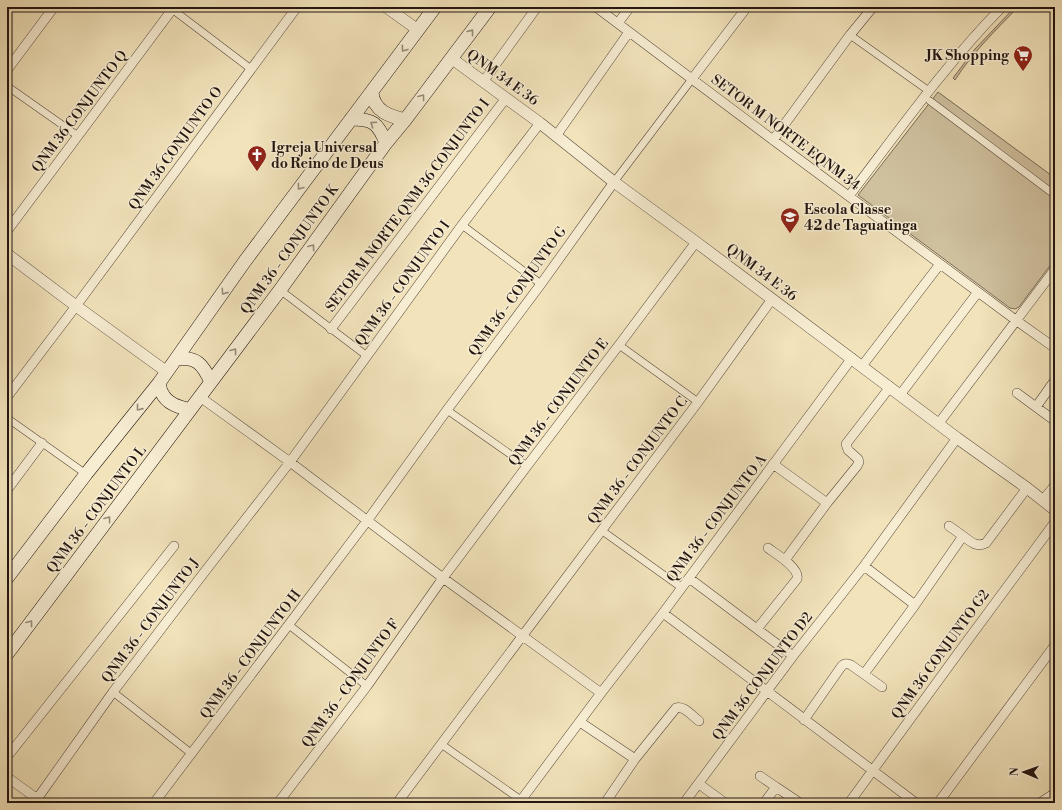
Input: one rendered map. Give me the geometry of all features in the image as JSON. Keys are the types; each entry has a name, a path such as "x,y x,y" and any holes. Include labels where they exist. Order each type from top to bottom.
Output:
{"main road":[{"path":"7,578 86,474 159,383 245,261 435,7"},
{"name":"QNM 36 - CONJUNTO K","path":"211,382 280,290 386,143 490,7"},
{"path":"372,93 374,103 379,109 394,117 405,120"},
{"path":"351,119 375,123 382,133 386,143"},
{"path":"176,359 184,358 197,362 205,370 211,382"},
{"name":"QNM 36 - CONJUNTO L","path":"7,654 211,382"},
{"path":"159,383 162,393 168,401 176,406 190,410"}],"street":[{"path":"7,70 54,7"},
{"name":"QNM 36 CONJUNTO O","path":"7,397 297,7"},
{"path":"386,7 418,30"},
{"path":"483,82 537,7"},
{"name":"SETOR M NORTE EQNM 34","path":"596,7 772,140 1016,321 1055,348"},
{"path":"618,23 630,7"},
{"path":"692,79 747,7"},
{"path":"772,140 850,34 873,7"},
{"path":"849,196 929,90 982,27 1002,7"},
{"path":"173,8 251,69"},
{"name":"QNM 36 CONJUNTO Q","path":"7,231 173,8"},
{"path":"556,136 629,32"},
{"path":"850,34 929,90"},
{"name":"QNM 34 E 36","path":"451,58 540,123 614,182 1055,510"},
{"name":"QNM 36 - CONJUNTO G","path":"367,521 614,182 692,79"},
{"path":"7,86 78,136"},
{"name":"SETOR M NORTE QNM 36 CONJUNTO I","path":"331,329 506,98"},
{"path":"930,101 1055,195"},
{"name":"QNM 36 - CONJUNTO I","path":"290,462 462,226 540,123"},
{"path":"462,226 541,284"},
{"name":"QNM 36 - CONJUNTO E","path":"443,578 696,242"},
{"path":"7,254 167,372"},
{"path":"862,366 940,264"},
{"path":"939,424 1055,270"},
{"path":"280,290 367,356"},
{"path":"900,395 978,292"},
{"name":"QNM 36 - CONJUNTO C","path":"397,803 698,402 772,299"},
{"path":"619,345 698,402"},
{"name":"QNM 36 - CONJUNTO A","path":"520,802 601,693 682,588 852,358"},
{"path":"1036,407 1055,380"},
{"path":"785,560 827,503 857,466 859,462 857,457 848,450 846,444 890,387"},
{"path":"1017,393 1055,421"},
{"path":"200,397 290,462 443,578 601,693"},
{"path":"447,410 527,466"},
{"path":"7,418 86,474"},
{"name":"QNM 36 CONJUNTO D2","path":"684,803 793,656 864,566 957,438"},
{"path":"7,490 42,443"},
{"name":"QNM 36 - CONJUNTO J","path":"40,801 113,692 290,462"},
{"path":"774,464 827,503"},
{"path":"1043,500 1055,484"},
{"path":"950,526 975,545 981,546 986,543 1027,488"},
{"name":"QNM 36 - CONJUNTO H","path":"154,803 367,521"},
{"name":"QNM 36 CONJUNTO G2","path":"849,803 1055,522"},
{"path":"601,530 682,588"},
{"path":"864,674 915,605 963,536"},
{"path":"7,757 174,546"},
{"path":"757,629 798,576 797,572 785,560 768,548"},
{"path":"864,566 915,605"},
{"name":"QNM 36 - CONJUNTO F","path":"278,803 367,686 443,578"},
{"path":"689,578 793,656"},
{"path":"663,613 916,803"},
{"path":"289,625 367,686"},
{"path":"938,803 1055,645"},
{"path":"804,720 843,665 846,663 882,687"},
{"path":"113,692 192,754"},
{"path":"605,803 635,759 676,708 683,708 698,721"},
{"path":"580,722 635,759"},
{"path":"441,744 520,802"},
{"path":"760,776 798,802"},
{"path":"7,777 40,801"},
{"path":"699,784 725,803"},
{"path":"764,803 776,787"},
{"path":"1040,803 1055,793"}],"shaded area":[{"path":"1015,7 1018,7 977,51 955,80 953,78 975,49"},
{"path":"938,92 1055,178 1055,259 1019,307 1015,309 1010,308 858,195"}],"place":[{"name":"JK Shopping","path":"1023,72"},
{"name":"Igreja Universal do Reino de Deus","path":"257,172"},
{"name":"Escola Classe 42 de Taguatinga","path":"790,234"}]}
